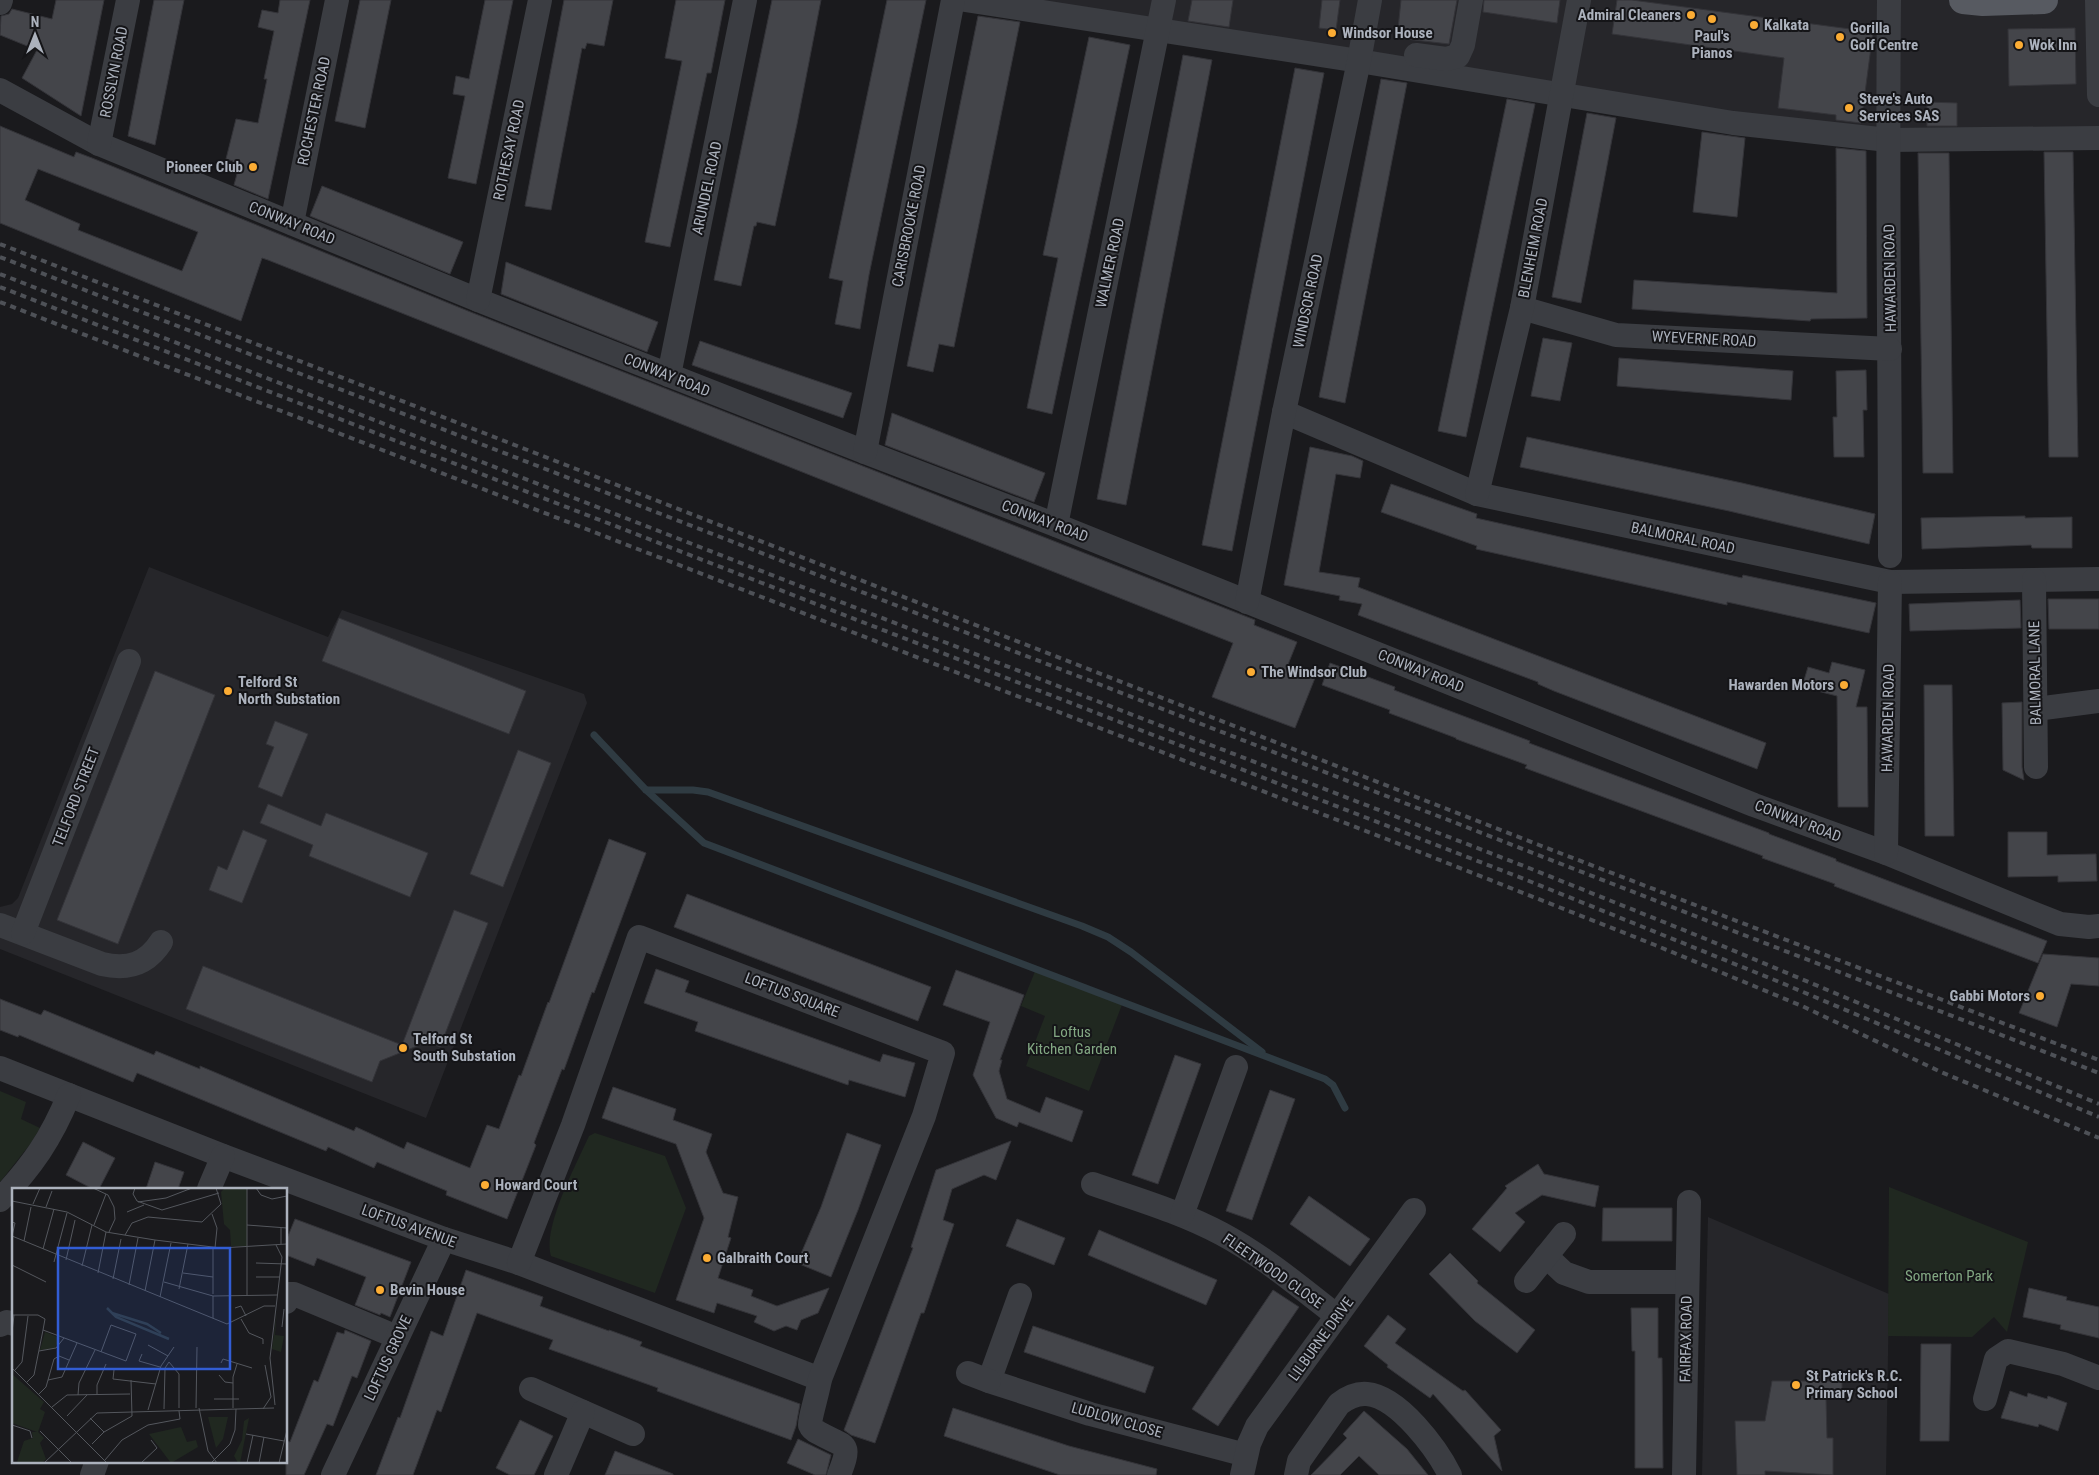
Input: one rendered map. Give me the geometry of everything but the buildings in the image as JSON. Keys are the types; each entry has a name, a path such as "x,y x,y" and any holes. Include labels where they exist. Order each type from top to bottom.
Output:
{"main road":[{"path":"1963,0 1983,2 2044,0"}],"street":[{"name":"ROSSLYN ROAD","path":"100,144 128,0"},
{"name":"ROCHESTER ROAD","path":"292,223 337,0"},
{"name":"ROTHESAY ROAD","path":"478,300 540,0"},
{"name":"ARUNDEL ROAD","path":"669,375 745,0"},
{"name":"CARISBROOKE ROAD","path":"864,452 953,0"},
{"path":"965,0 1158,29 1360,54 1446,59 1455,58 1462,49 1471,0"},
{"name":"WALMER ROAD","path":"1056,525 1164,0"},
{"name":"WINDSOR ROAD","path":"1247,602 1284,412 1370,0"},
{"name":"BLENHEIM ROAD","path":"1477,494 1522,308 1579,0"},
{"name":"HAWARDEN ROAD","path":"1889,0 1890,556"},
{"path":"2097,0 2099,95"},
{"path":"1360,54 1561,96 1733,123 1888,140 2099,138"},
{"name":"CONWAY ROAD","path":"0,90 100,144 478,300 864,452 1056,525 1745,801 1886,854 2060,924 2089,928 2099,926"},
{"name":"WYEVERNE ROAD","path":"1522,308 1616,334 1890,349"},
{"name":"BALMORAL ROAD","path":"1284,412 1477,494 1890,582 2099,579"},
{"name":"BALMORAL LANE","path":"2034,580 2036,767"},
{"name":"HAWARDEN ROAD","path":"1886,854 1890,582"},
{"name":"TELFORD STREET","path":"23,934 129,662"},
{"path":"2036,709 2099,701"},
{"path":"0,925 102,964 119,967 142,962 155,951 161,942"},
{"name":"LOFTUS SQUARE","path":"519,1263 573,1126 639,937 943,1053 924,1116 820,1379"},
{"path":"1182,1215 1236,1067"},
{"name":"LOFTUS AVENUE","path":"0,1068 223,1156 444,1239 519,1263 820,1379"},
{"path":"0,1200 23,1175 42,1150 57,1123 69,1095"},
{"path":"209,1188 223,1156"},
{"name":"FLEETWOOD CLOSE","path":"1093,1184 1182,1215 1222,1234 1248,1250 1337,1316"},
{"name":"FAIRFAX ROAD","path":"1684,1475 1689,1202"},
{"name":"LILBURNE DRIVE","path":"1244,1465 1257,1426 1414,1210"},
{"path":"1526,1281 1564,1234"},
{"name":"LOFTUS GROVE","path":"334,1475 444,1239"},
{"path":"1546,1256 1564,1273 1589,1282 1687,1282"},
{"path":"288,1297 289,1294 294,1294 397,1337"},
{"name":"LUDLOW CLOSE","path":"1020,1296 978,1377 1244,1465"},
{"path":"1986,1399 1996,1359 2008,1351 2063,1364 2099,1378"},
{"path":"820,1379 818,1395 809,1424 812,1429 842,1444 846,1449 846,1456 839,1475"},
{"path":"530,1389 633,1434"},
{"path":"1296,1475 1299,1461 1339,1404 1348,1397 1357,1394 1368,1394 1387,1402 1404,1415 1426,1438 1450,1475"},
{"path":"556,1475 583,1412"},
{"path":"92,1475 97,1462"}],"shaded area":[{"path":"965,0 2099,0 2099,138 1888,140"},
{"path":"149,567 328,637 342,610 584,694 587,703 426,1118 0,949 0,907 12,904 18,898"},
{"name":"St Patrick's R.C. Primary School","path":"1708,1217 1889,1294 1886,1475 1702,1475"}],"green space":[{"name":"Loftus Kitchen Garden","path":"1036,969 1123,1002 1089,1091 1026,1066 1045,1016 1021,1006"},
{"path":"0,1091 26,1102 21,1119 40,1128 31,1143 0,1182"},
{"path":"595,1133 665,1156 686,1208 655,1293 551,1256 551,1229 562,1196 589,1136"},
{"name":"Somerton Park","path":"1889,1187 2028,1242 2007,1332 1994,1317 1972,1337 1888,1336"}],"waterway":[{"path":"594,735 646,790 704,843 1325,1079 1333,1085 1345,1108"},
{"path":"646,790 693,790 708,792 1108,937 1131,952 1262,1052"}],"railway":[{"path":"0,244 1539,845 2099,1060"},
{"path":"0,257 2099,1073"},
{"path":"0,274 1529,868 1706,939 2099,1104"},
{"path":"0,287 1524,879 1777,981 2099,1117"},
{"path":"0,302 1389,840 1655,945 1802,1006 1941,1072 2099,1138"}],"place":[{"name":"Admiral Cleaners","path":"1691,15"},
{"name":"Paul's Pianos","path":"1712,19"},
{"name":"Kalkata","path":"1754,25"},
{"name":"Windsor House","path":"1332,33"},
{"name":"Gorilla Golf Centre","path":"1840,37"},
{"name":"Wok Inn","path":"2019,45"},
{"name":"Steve's Auto Services SAS","path":"1849,108"},
{"name":"Pioneer Club","path":"253,167"},
{"name":"The Windsor Club","path":"1251,672"},
{"name":"Hawarden Motors","path":"1844,685"},
{"name":"Telford St North Substation","path":"228,691"},
{"name":"Gabbi Motors","path":"2040,996"},
{"name":"Telford St South Substation","path":"403,1048"},
{"name":"Howard Court","path":"485,1185"},
{"name":"Galbraith Court","path":"707,1258"},
{"name":"Bevin House","path":"380,1290"},
{"name":"St Patrick's R.C. Primary School","path":"1796,1385"}]}
